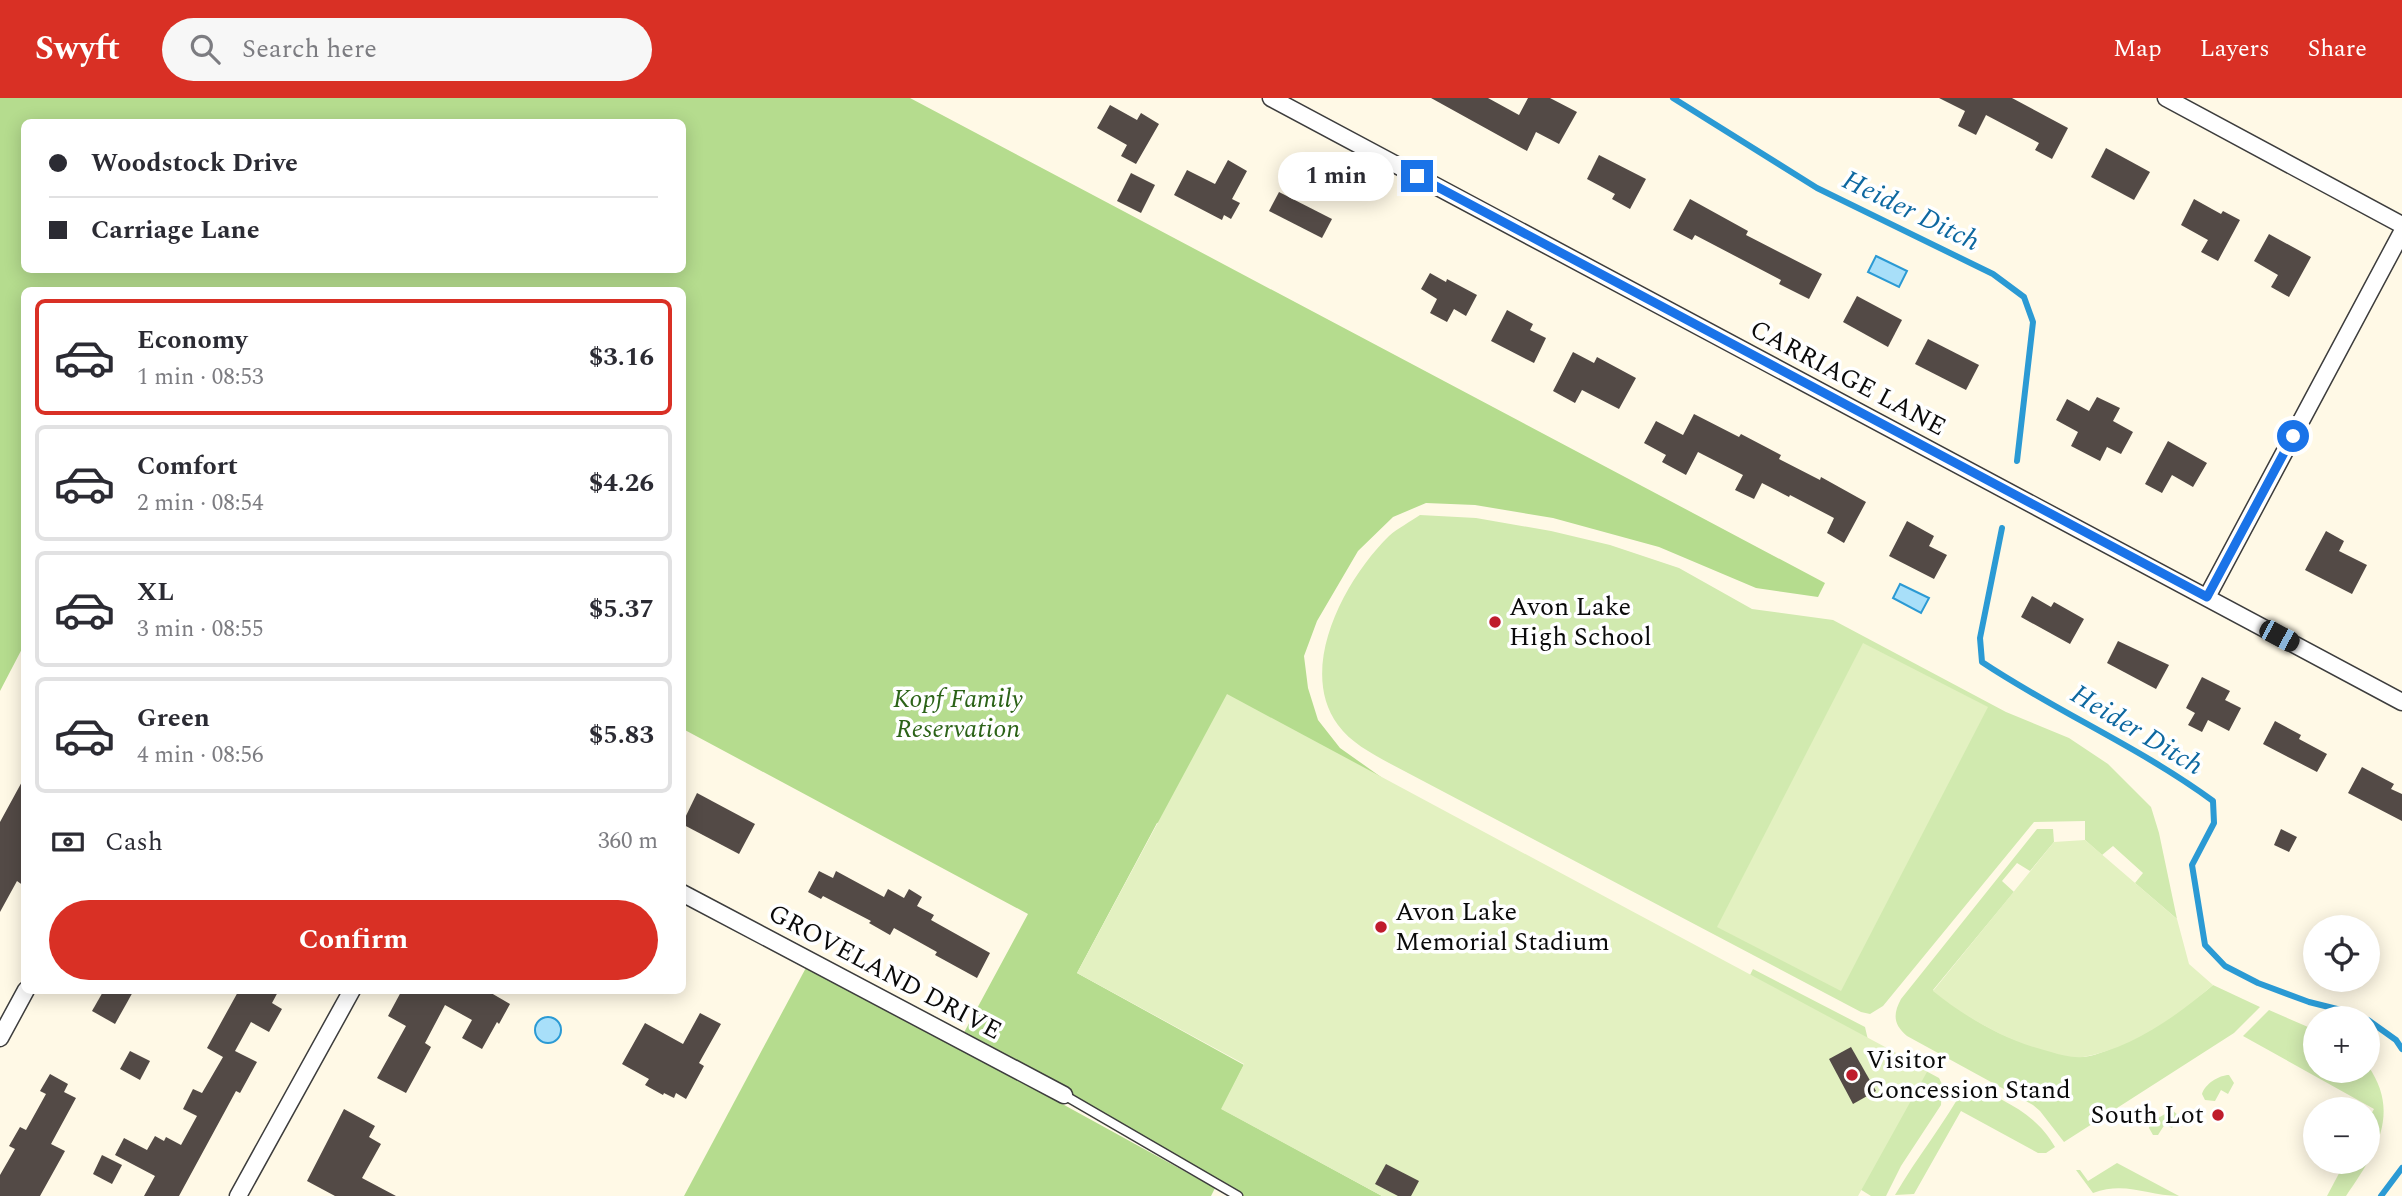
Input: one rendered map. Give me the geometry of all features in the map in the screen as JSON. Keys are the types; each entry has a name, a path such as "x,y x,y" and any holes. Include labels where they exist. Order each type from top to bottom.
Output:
{"street":[{"name":"CARRIAGE LANE","path":"1271,98 2402,702"},
{"path":"2166,98 2402,225"},
{"path":"2207,597 2402,232"},
{"name":"GROVELAND DRIVE","path":"686,895 1065,1095"},
{"path":"0,1038 24,994"},
{"path":"238,1196 350,994"}],"lane":[{"path":"1065,1095 1238,1196"}],"green space":[{"name":"Kopf Family Reservation","path":"0,98 910,98 1825,583 1818,597 1756,588 1659,547 1553,518 1475,505 1426,503 1393,517 1358,551 1317,621 1304,656 1308,688 1318,720 1340,748 1381,777 1157,823 1077,973 1244,1065 1222,1109 1382,1196 1238,1196 960,1040 1028,914 686,731 686,287 21,287 21,651 0,691"},
{"path":"1420,515 1476,518 1610,545 1679,568 1752,609 1833,620 2006,712 2069,738 2108,764 2151,807 2177,919 2135,883 2143,873 2113,846 2102,855 2085,840 2085,821 2034,822 1883,1006 1870,1014 1861,1012 1389,763 1355,742 1338,725 1326,702 1322,677 1324,651 1343,599 1357,575 1389,536"},
{"path":"1863,643 1988,707 1841,991 1717,927"},
{"name":"Avon Lake Memorial Stadium","path":"1227,694 1928,1070 1858,1196 1382,1196 1221,1109 1244,1064 1077,973"},
{"path":"2037,829 2053,829 2054,842 2030,871 2017,863 2002,881 2014,892 1933,990 1977,1021 2005,1036 2037,1047 2083,1057 2113,1048 2131,1039 2187,1005 2213,985 2260,1007 2234,1033 2064,1142 2033,1105 1907,1036 1896,1019 1901,999"},
{"path":"2085,840 2177,919 2189,964 2213,985 2169,1019 2136,1039 2101,1053 2075,1057 2034,1047 2003,1035 1974,1020 1933,991 2054,842"},
{"path":"808,964 1215,1188 1211,1196 684,1196"},
{"path":"1753,969 1865,1027 1868,1040 1939,1078 1942,1084 1941,1105 1901,1166 1886,1196 1871,1196 1855,1186 1746,983"},
{"path":"2269,1010 2303,1025 2303,1069 2243,1036"},
{"path":"2229,1075 2234,1083 2228,1094 2221,1090 2215,1101 2205,1100 2202,1094 2206,1087 2217,1078"},
{"path":"2327,1083 2377,1083 2383,1101 2380,1134 2380,1097 2352,1097"},
{"path":"1966,1084 2005,1101 2028,1116 2038,1124 2055,1147 2046,1153 2038,1153 1961,1111 1914,1194 1895,1195 1949,1112"},
{"path":"2172,1110 2178,1115 2172,1128 2165,1124 2158,1135 2153,1135 2149,1128 2151,1122"},
{"path":"2117,1163 2179,1196 2116,1188 2093,1193 2076,1170 2080,1170 2088,1181"},
{"path":"2339,1174 2360,1174 2346,1196 2327,1196"}],"water":[{"path":"1876,256 1907,271 1899,287 1868,272"},
{"path":"1900,584 1929,598 1921,613 1893,598"},
{"path":"548,1017 557,1021 561,1030 557,1039 548,1043 539,1039 535,1030 539,1021"}],"building":[{"path":"1431,98 1488,98 1519,115 1528,98 1550,98 1577,112 1559,144 1536,132 1527,151"},
{"path":"1939,98 2012,98 2068,128 2052,159 2035,150 2039,143 1986,115 1976,135 1958,126 1965,111"},
{"path":"1110,105 1137,120 1141,113 1159,124 1136,164 1121,156 1127,145 1097,128"},
{"path":"2106,148 2150,172 2134,200 2091,177"},
{"path":"1599,155 1646,179 1630,209 1612,199 1615,194 1587,179"},
{"path":"1228,160 1247,171 1232,199 1240,203 1231,219 1224,215 1222,220 1174,195 1187,170 1215,184"},
{"path":"1131,173 1155,185 1141,213 1117,201"},
{"path":"1279,192 1332,219 1322,238 1269,211"},
{"path":"1690,199 1748,231 1746,235 1822,274 1809,299 1779,284 1781,280 1695,235 1692,240 1673,230"},
{"path":"2194,199 2221,214 2223,211 2240,220 2218,261 2201,252 2208,240 2181,225"},
{"path":"2269,234 2311,257 2289,297 2271,287 2278,275 2254,261"},
{"path":"1430,273 1477,295 1466,316 1454,309 1447,322 1430,313 1437,299 1421,289"},
{"path":"1857,296 1902,320 1888,347 1843,322"},
{"path":"1507,310 1533,324 1530,330 1546,338 1534,363 1491,341"},
{"path":"1928,339 1979,365 1966,390 1915,364"},
{"path":"1573,352 1594,363 1597,357 1636,378 1619,409 1582,390 1575,403 1553,391"},
{"path":"2097,397 2120,408 2113,421 2133,432 2121,454 2107,447 2100,461 2071,446 2078,432 2056,420 2067,399 2089,411"},
{"path":"1694,414 1739,437 1741,434 1781,455 1779,459 1820,480 1821,477 1866,502 1844,543 1827,533 1834,518 1790,495 1789,497 1762,483 1754,499 1735,490 1743,475 1698,452 1686,475 1662,462 1666,455 1644,443 1656,421 1683,435"},
{"path":"2168,441 2207,463 2193,487 2172,475 2162,493 2145,484"},
{"path":"1907,521 1934,536 1929,546 1947,555 1934,579 1889,556"},
{"path":"2326,531 2344,541 2339,551 2367,565 2352,594 2305,570"},
{"path":"2032,596 2051,607 2054,602 2084,619 2070,644 2021,617"},
{"path":"2118,641 2169,665 2156,689 2107,663"},
{"path":"2202,677 2230,691 2225,700 2241,708 2229,731 2208,720 2202,732 2188,725 2195,713 2186,708"},
{"path":"2275,721 2301,735 2299,739 2327,754 2317,772 2263,744"},
{"path":"2362,767 2394,784 2391,789 2402,794 2402,821 2348,793"},
{"path":"21,784 21,884 17,881 0,912 0,822"},
{"path":"697,793 755,824 739,854 686,826 686,816"},
{"path":"2281,829 2297,837 2289,852 2274,845"},
{"path":"819,871 833,878 836,871 884,897 888,889 904,898 909,889 922,897 917,906 934,915 931,920 990,953 977,978 894,928 890,935 869,923 871,921 823,896 821,899 808,892"},
{"path":"102,994 132,994 115,1024 92,1011"},
{"path":"237,994 277,994 272,1003 282,1009 269,1032 251,1022 235,1051 257,1062 240,1093 236,1091 179,1196 144,1196 155,1176 115,1155 124,1138 147,1150 155,1136 164,1141 166,1137 181,1145 197,1116 183,1109 193,1089 202,1093 223,1057 207,1048"},
{"path":"400,994 493,994 510,1004 482,1049 462,1038 472,1020 445,1005 425,1043 431,1047 406,1093 377,1078 406,1026 388,1016"},
{"path":"700,1013 721,1024 699,1063 704,1066 686,1099 676,1093 674,1098 664,1093 663,1095 645,1085 649,1079 622,1064 645,1023 683,1044"},
{"name":"Visitor Concession Stand","path":"1851,1047 1876,1091 1853,1104 1829,1059"},
{"path":"130,1051 150,1061 140,1080 120,1069"},
{"path":"50,1074 68,1084 64,1092 76,1098 51,1144 65,1151 40,1196 0,1196 0,1175 15,1149 9,1146 20,1127 26,1130 46,1094 40,1091"},
{"path":"344,1109 375,1126 369,1137 381,1144 362,1178 396,1196 335,1196 307,1181"},
{"path":"102,1155 122,1165 112,1184 93,1174"},
{"path":"1386,1164 1419,1181 1411,1196 1398,1196 1375,1184"}],"waterway":[{"name":"Heider Ditch","path":"1673,98 1817,188 1993,274 2024,297 2033,322 2017,461"},
{"name":"Heider Ditch","path":"2002,528 1980,638 1982,662 2157,764 2213,801 2214,823 2192,865 2205,945 2225,966 2258,983 2325,1006"},
{"name":"Heider Ditch","path":"2380,1029 2396,1040 2402,1049"},
{"name":"Heider Ditch","path":"2381,1196 2402,1168"}],"place":[{"name":"Avon Lake High School","path":"1495,622"},
{"name":"Avon Lake Memorial Stadium","path":"1381,927"},
{"name":"Visitor Concession Stand","path":"1852,1075"},
{"name":"South Lot","path":"2218,1115"}],"route":[{"path":"1417,176 2207,597 2293,436"}]}
